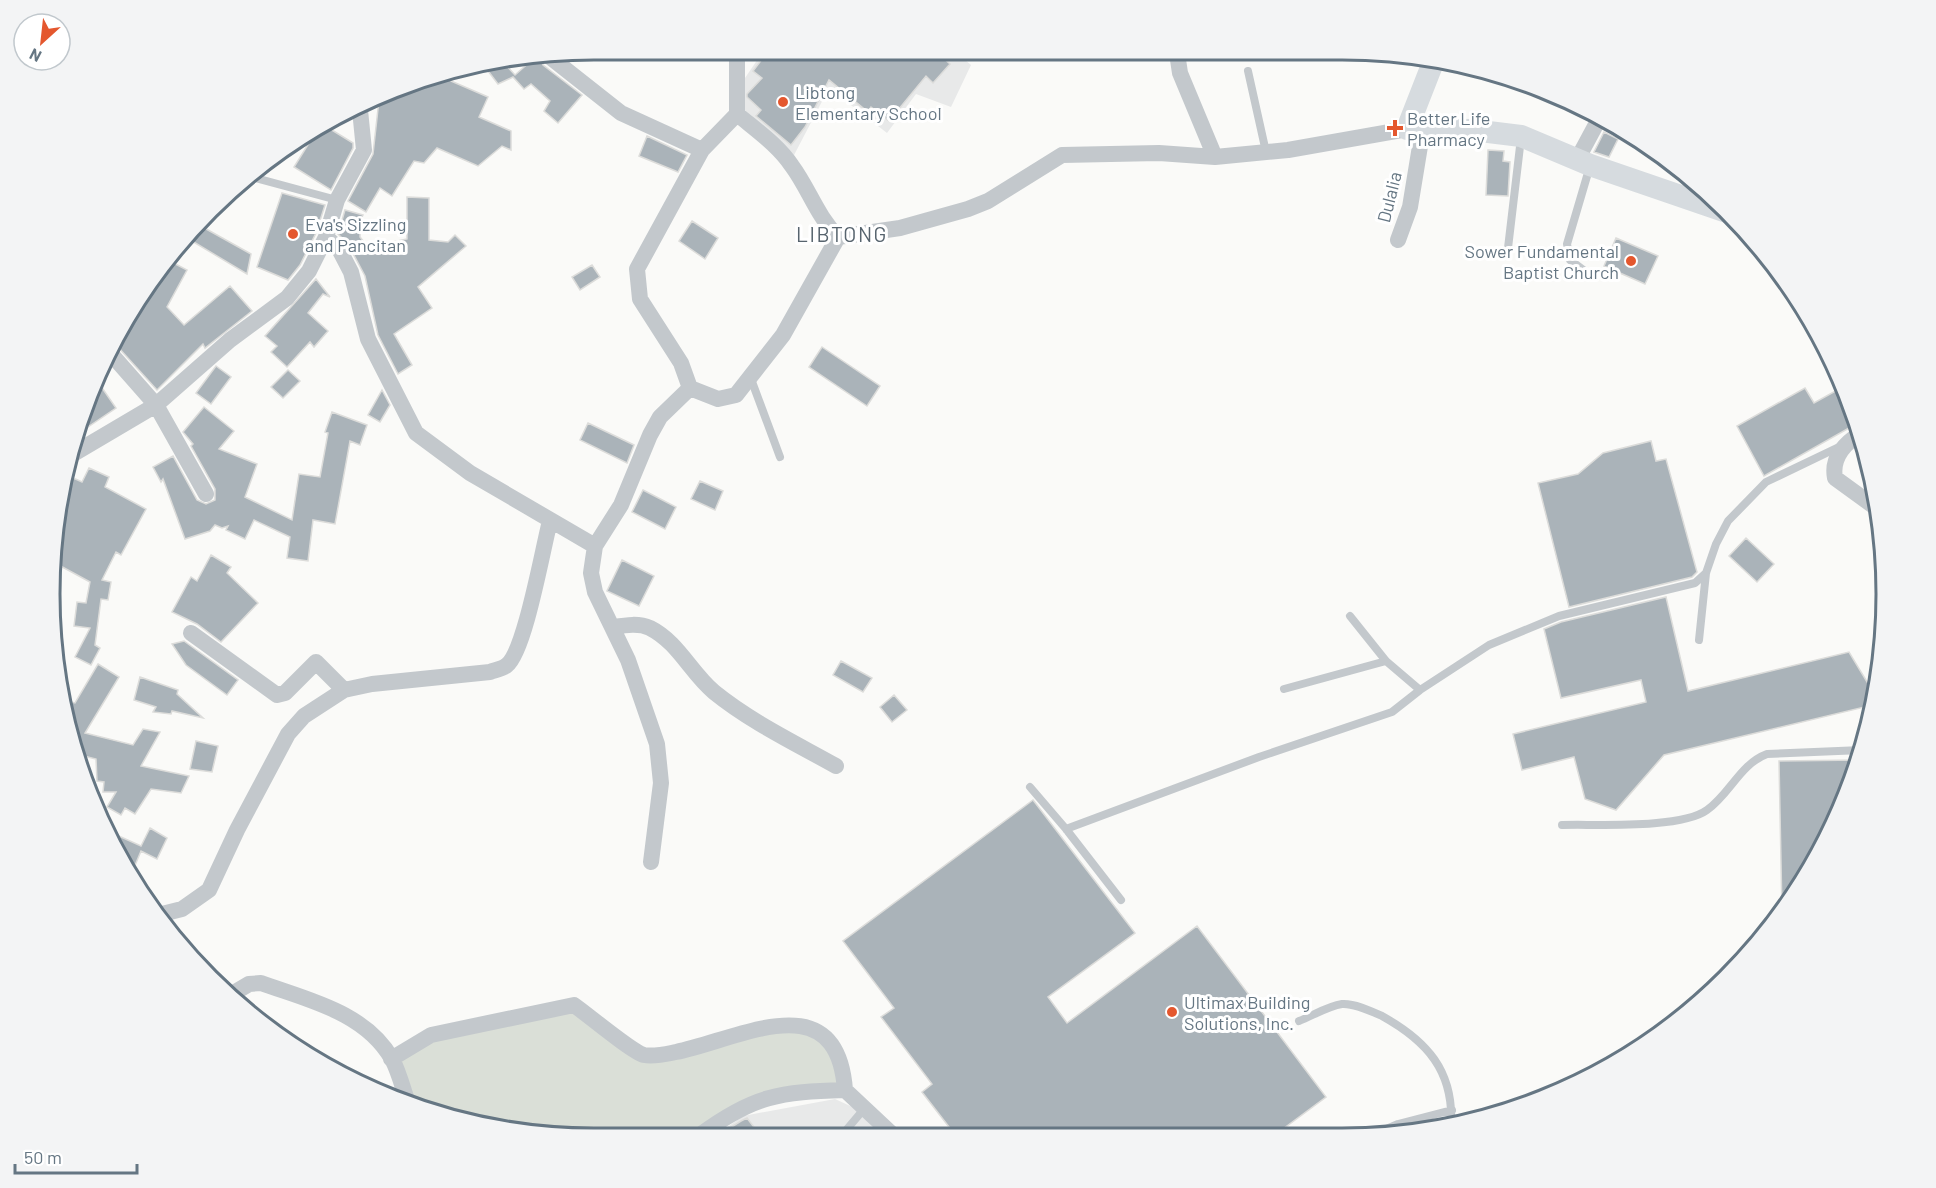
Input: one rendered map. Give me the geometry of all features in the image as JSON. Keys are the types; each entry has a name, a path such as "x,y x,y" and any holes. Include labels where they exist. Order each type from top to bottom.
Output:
{"main road":[{"path":"1432,68 1415,129 1521,136 1583,163 1709,206"}],"street":[{"path":"737,60 737,114 702,150 637,269 640,298 681,363 690,388 718,399 736,395 751,379 783,335 838,237"},
{"path":"1178,60 1180,73 1215,157"},
{"path":"556,61 621,113 702,150"},
{"path":"80,449 156,405 230,340 287,298 309,271 326,237 337,200 364,150 360,114"},
{"path":"737,114 793,166 825,224 838,237"},
{"path":"1583,163 1597,125"},
{"path":"838,237 900,228 968,209 988,201 1062,155 1160,153 1215,157 1266,152 1415,129"},
{"name":"Dulalia","path":"1398,240 1410,207 1415,129"},
{"path":"326,237 339,249 351,272 368,339 416,433 470,473 595,546"},
{"path":"115,358 156,405 206,494"},
{"path":"651,862 661,783 657,744 614,627 595,592 591,573 595,546 621,505 660,417 690,388"},
{"path":"1853,439 1842,446 1833,471 1835,478 1868,502"},
{"path":"166,913 182,909 209,890 237,830 288,734 304,716 344,690 372,684 490,672 507,665 517,650 523,631 550,520"},
{"path":"614,627 630,624 648,627 666,638 713,691 756,721 836,766"},
{"path":"191,633 277,695 285,693 316,662 344,690"},
{"path":"237,991 249,984 261,982 340,1011 364,1027 391,1059 404,1093"},
{"path":"391,1059 431,1035 574,1005 643,1055 661,1055 702,1047 765,1028 800,1025 818,1030 826,1037 844,1068 845,1090 885,1128"},
{"path":"709,1128 732,1111 759,1100 799,1091 845,1090"}],"lane":[{"path":"1248,71 1266,152"},
{"path":"1508,248 1521,136"},
{"path":"1583,163 1567,244 1570,260 1586,272"},
{"path":"259,179 337,200"},
{"path":"751,379 780,457"},
{"path":"1699,640 1706,573 1716,544 1728,521 1766,482 1842,446"},
{"path":"1066,829 1259,757 1392,712 1420,690 1489,645 1549,620 1695,583 1706,573"},
{"path":"1350,616 1386,661 1420,690"},
{"path":"1284,689 1386,661"},
{"path":"1562,825 1678,821 1706,811 1755,759 1767,754 1853,750"},
{"path":"1030,788 1066,829 1121,900"},
{"path":"1299,1020 1343,1004 1370,1010 1406,1030 1436,1059 1449,1090 1452,1117"},
{"path":"848,1128 864,1109"},
{"path":"1396,1125 1452,1110"}],"shaded area":[{"name":"Libtong Elementary School","path":"757,60 965,60 971,65 951,107 916,94 887,133 829,88 793,157 745,114 745,78"},
{"path":"574,1005 643,1055 766,1027 818,1030 845,1090 799,1091 716,1128 594,1128 524,1123 456,1110 404,1093 391,1059 431,1035"},
{"path":"835,1099 859,1110 873,1128 726,1128 743,1116"}],"building":[{"name":"Libtong Elementary School","path":"761,60 946,60 950,64 933,83 926,76 889,121 871,107 868,112 829,80 805,127 791,145 756,116 761,110 747,97 747,94 762,78 753,71"},
{"path":"542,63 582,95 558,123 544,111 550,101 531,84 524,89 513,77 498,84 488,71 508,67 515,75 527,65"},
{"path":"451,79 488,97 479,117 511,131 511,150 502,146 478,166 437,148 424,163 414,161 392,196 380,188 366,212 348,201 373,154 378,106 422,88"},
{"path":"331,130 353,143 353,148 331,190 294,167 309,143"},
{"path":"1604,132 1618,139 1609,157 1594,152"},
{"path":"647,136 687,155 678,172 639,156"},
{"path":"1488,150 1504,151 1503,161 1510,162 1508,196 1486,195"},
{"path":"282,193 325,205 316,233 300,265 288,280 257,267"},
{"path":"407,197 429,198 429,240 448,242 455,235 466,246 418,287 432,308 394,334 412,365 398,374 378,335 365,276 348,244 338,234 345,210 363,215 360,221 360,237 368,247 407,239"},
{"path":"692,221 718,238 705,259 679,241"},
{"path":"205,228 251,254 247,274 193,242"},
{"name":"Sower Fundamental Baptist Church","path":"1616,238 1658,256 1645,284 1604,266"},
{"path":"175,264 187,270 167,307 184,325 230,286 252,311 205,348 203,344 157,390 120,349 150,297"},
{"path":"592,265 600,277 580,290 572,277"},
{"path":"316,279 330,297 323,294 308,313 328,331 314,347 310,342 287,367 271,352 277,346 265,336"},
{"path":"822,347 880,386 867,406 809,367"},
{"path":"216,366 231,377 211,404 196,393"},
{"path":"288,370 300,381 283,398 271,387"},
{"path":"102,388 116,408 86,428"},
{"path":"1805,388 1814,403 1835,391 1850,428 1764,476 1737,426"},
{"path":"382,390 390,405 380,422 368,415"},
{"path":"204,407 234,431 219,449 257,464 245,497 292,520 299,474 320,477 328,433 325,432 332,412 367,425 360,445 350,441 335,524 313,520 308,561 287,558 290,537 254,520 245,539 226,530 228,526 222,528 215,525 210,531 185,539 163,479 161,482 153,467 173,456 197,500 206,504 215,500 215,489 191,446 193,444 183,432"},
{"path":"588,423 634,445 627,463 580,440"},
{"path":"1651,441 1656,461 1666,459 1697,572 1692,577 1569,607 1538,483 1578,474 1603,453"},
{"path":"89,468 109,477 105,487 146,509 121,555 116,552 102,580 111,582 108,600 101,599 95,645 100,648 91,665 75,657 90,628 74,626 77,602 86,603 90,582 61,566 73,478 82,482"},
{"path":"700,481 723,491 715,510 691,499"},
{"path":"643,490 676,507 665,529 632,512"},
{"path":"1746,538 1774,564 1757,582 1729,556"},
{"path":"211,555 231,567 227,573 258,603 221,642 197,624 172,612 191,577 197,581"},
{"path":"622,560 654,576 639,606 607,591"},
{"path":"1666,597 1688,691 1849,652 1868,684 1864,707 1664,755 1616,810 1585,799 1574,757 1522,770 1513,734 1646,702 1641,680 1561,698 1544,629 1561,622"},
{"path":"184,641 238,680 227,695 186,665 172,644"},
{"path":"841,661 872,678 863,692 833,675"},
{"path":"98,664 119,677 85,733 133,745 143,729 160,732 141,766 189,776 181,793 151,789 135,814 125,808 121,815 107,807 116,792 103,792 104,782 97,781 96,759 85,756 71,702 75,703"},
{"path":"140,677 178,690 177,694 203,718 172,711 171,714 153,712 156,707 134,700"},
{"path":"894,695 907,710 892,722 880,707"},
{"path":"196,741 218,746 212,772 190,769"},
{"path":"1850,760 1821,830 1782,897 1779,761"},
{"path":"1033,800 1135,933 1048,997 1067,1023 1197,926 1326,1097 1284,1128 950,1128 922,1092 932,1084 881,1017 894,1008 843,941"},
{"path":"150,828 167,838 157,859 141,851 135,866 118,836 141,846"},
{"path":"747,1118 755,1128 730,1128"}],"place":[{"name":"Libtong Elementary School","path":"783,102"},
{"name":"Better Life Pharmacy","path":"1395,128"},
{"name":"Eva's Sizzling and Pancitan","path":"293,234"},
{"name":"Sower Fundamental Baptist Church","path":"1631,261"},
{"name":"Ultimax Building Solutions, Inc.","path":"1172,1012"}],"district":[{"name":"LIBTONG","path":"842,233"}]}
